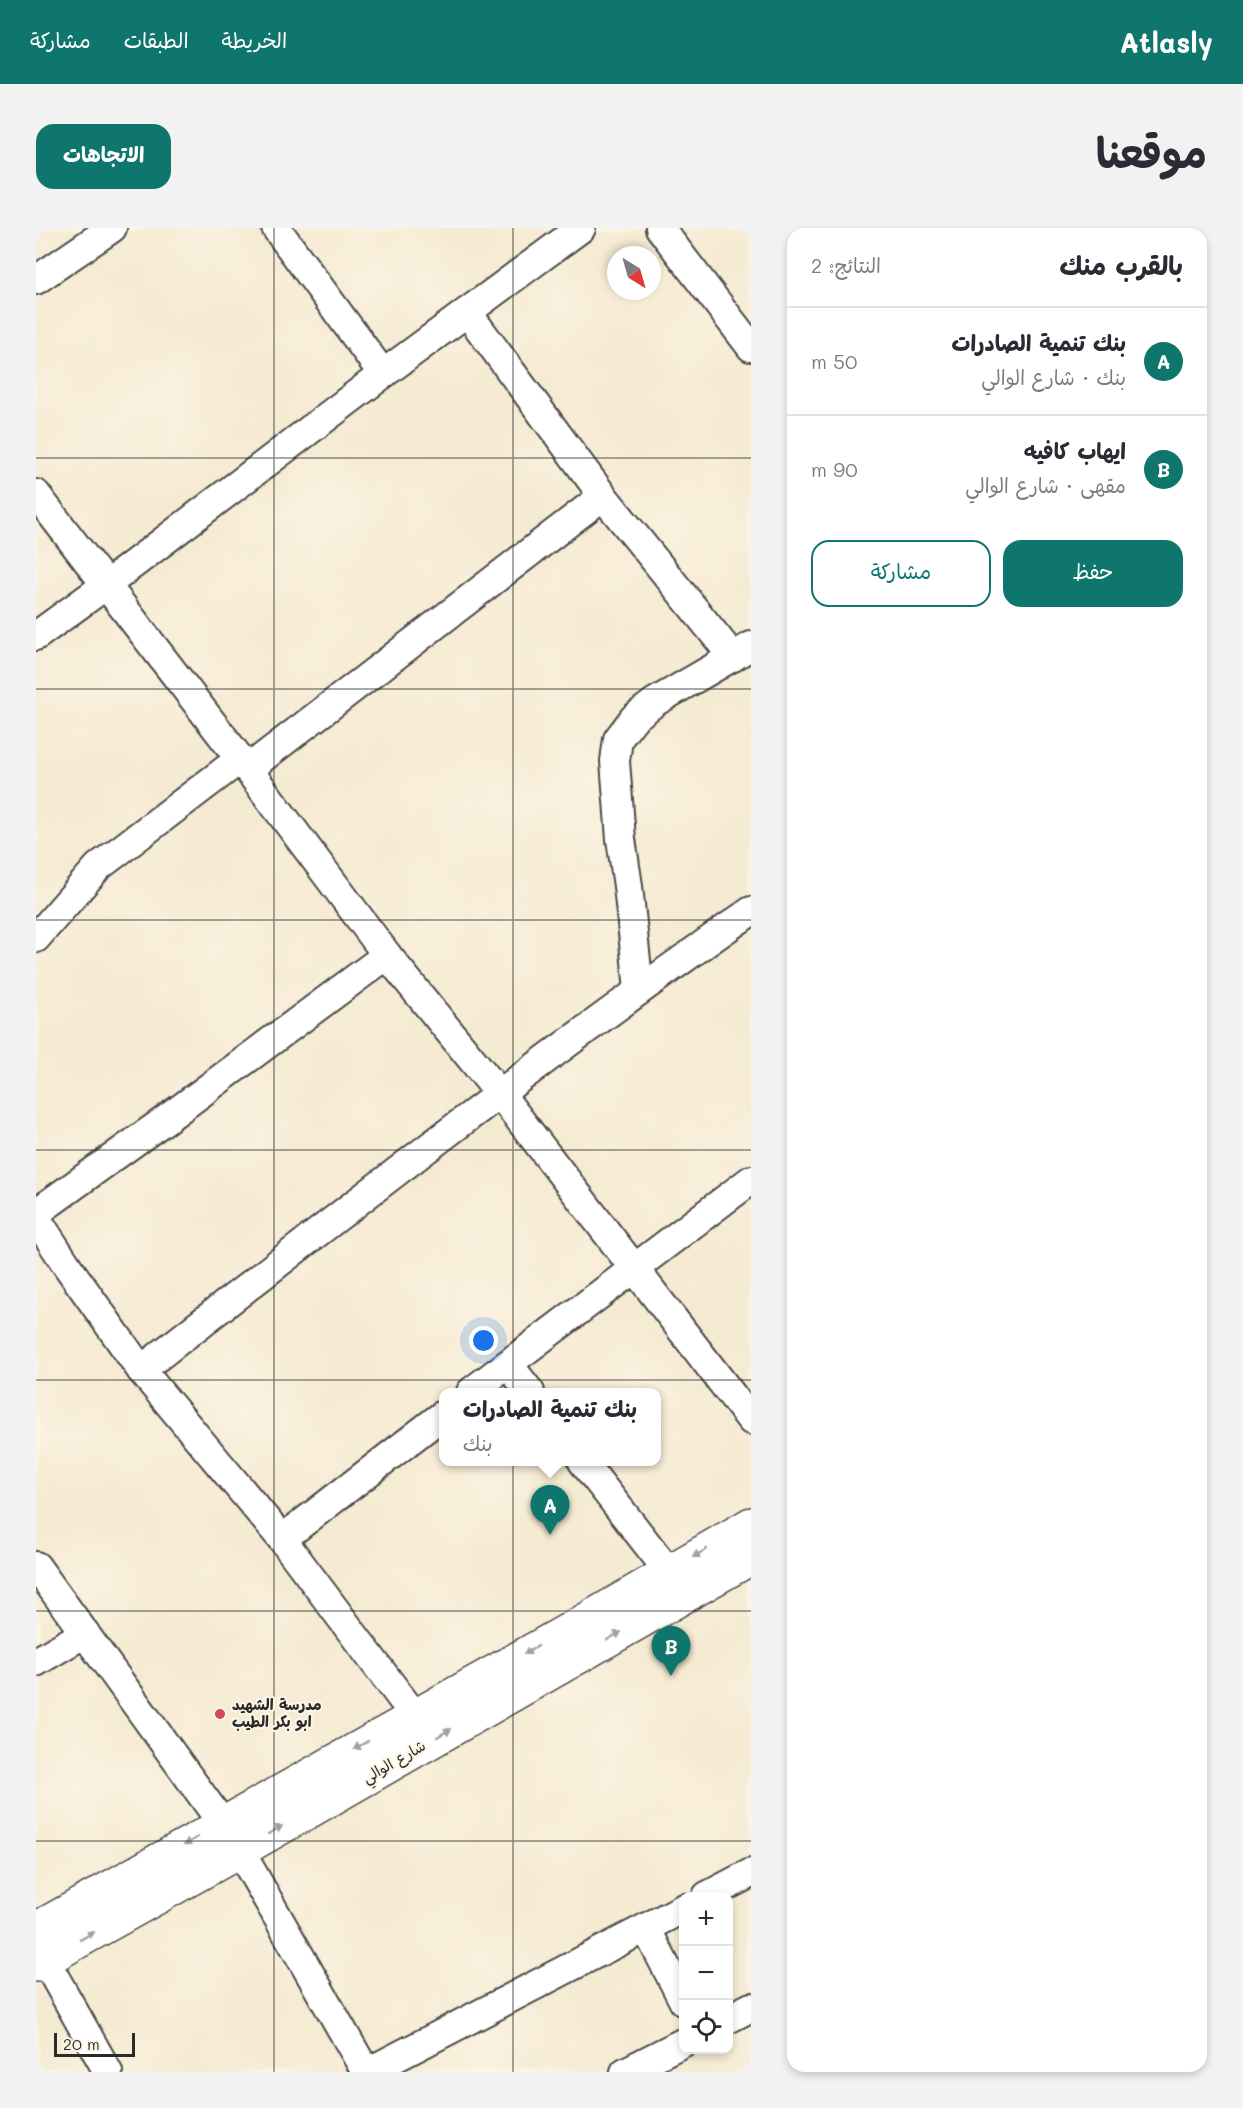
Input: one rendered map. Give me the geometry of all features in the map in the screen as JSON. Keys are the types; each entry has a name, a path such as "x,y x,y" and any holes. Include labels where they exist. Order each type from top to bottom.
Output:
{"street":[{"path":"36,280 112,228"},
{"path":"276,228 384,374"},
{"path":"36,636 581,228"},
{"path":"660,228 751,347"},
{"path":"467,312 603,496 742,652 654,702 634,718 618,739 615,761 621,839 639,989"},
{"path":"36,495 244,764 387,955 500,1094 751,1420"},
{"path":"36,938 98,867 244,764 603,496"},
{"path":"141,1370 392,1174 639,989 751,911"},
{"path":"387,955 36,1215 68,1267 141,1370 282,1539 414,1715"},
{"path":"476,1388 751,1180"},
{"path":"508,1364 527,1388"},
{"path":"282,1539 439,1418"},
{"path":"587,1466 669,1572"},
{"name":"شارع الوالي","path":"36,1929 751,1524"},
{"name":"شارع الوالي","path":"40,1962 240,1851 751,1558"},
{"path":"36,1566 222,1823"},
{"path":"36,1662 85,1634"},
{"path":"240,1851 367,2072 679,1911"},
{"path":"714,1892 751,1874"},
{"path":"646,1928 683,2000"},
{"path":"40,1962 108,2072"},
{"path":"733,2017 751,2007"},
{"path":"625,2072 679,2045"}],"place":[{"name":"بنك تنمية الصادرات","path":"550,1535"},
{"name":"ايهاب كافيه","path":"671,1676"},
{"name":"مدرسة الشهيد ابو بكر الطيب","path":"220,1714"}]}
